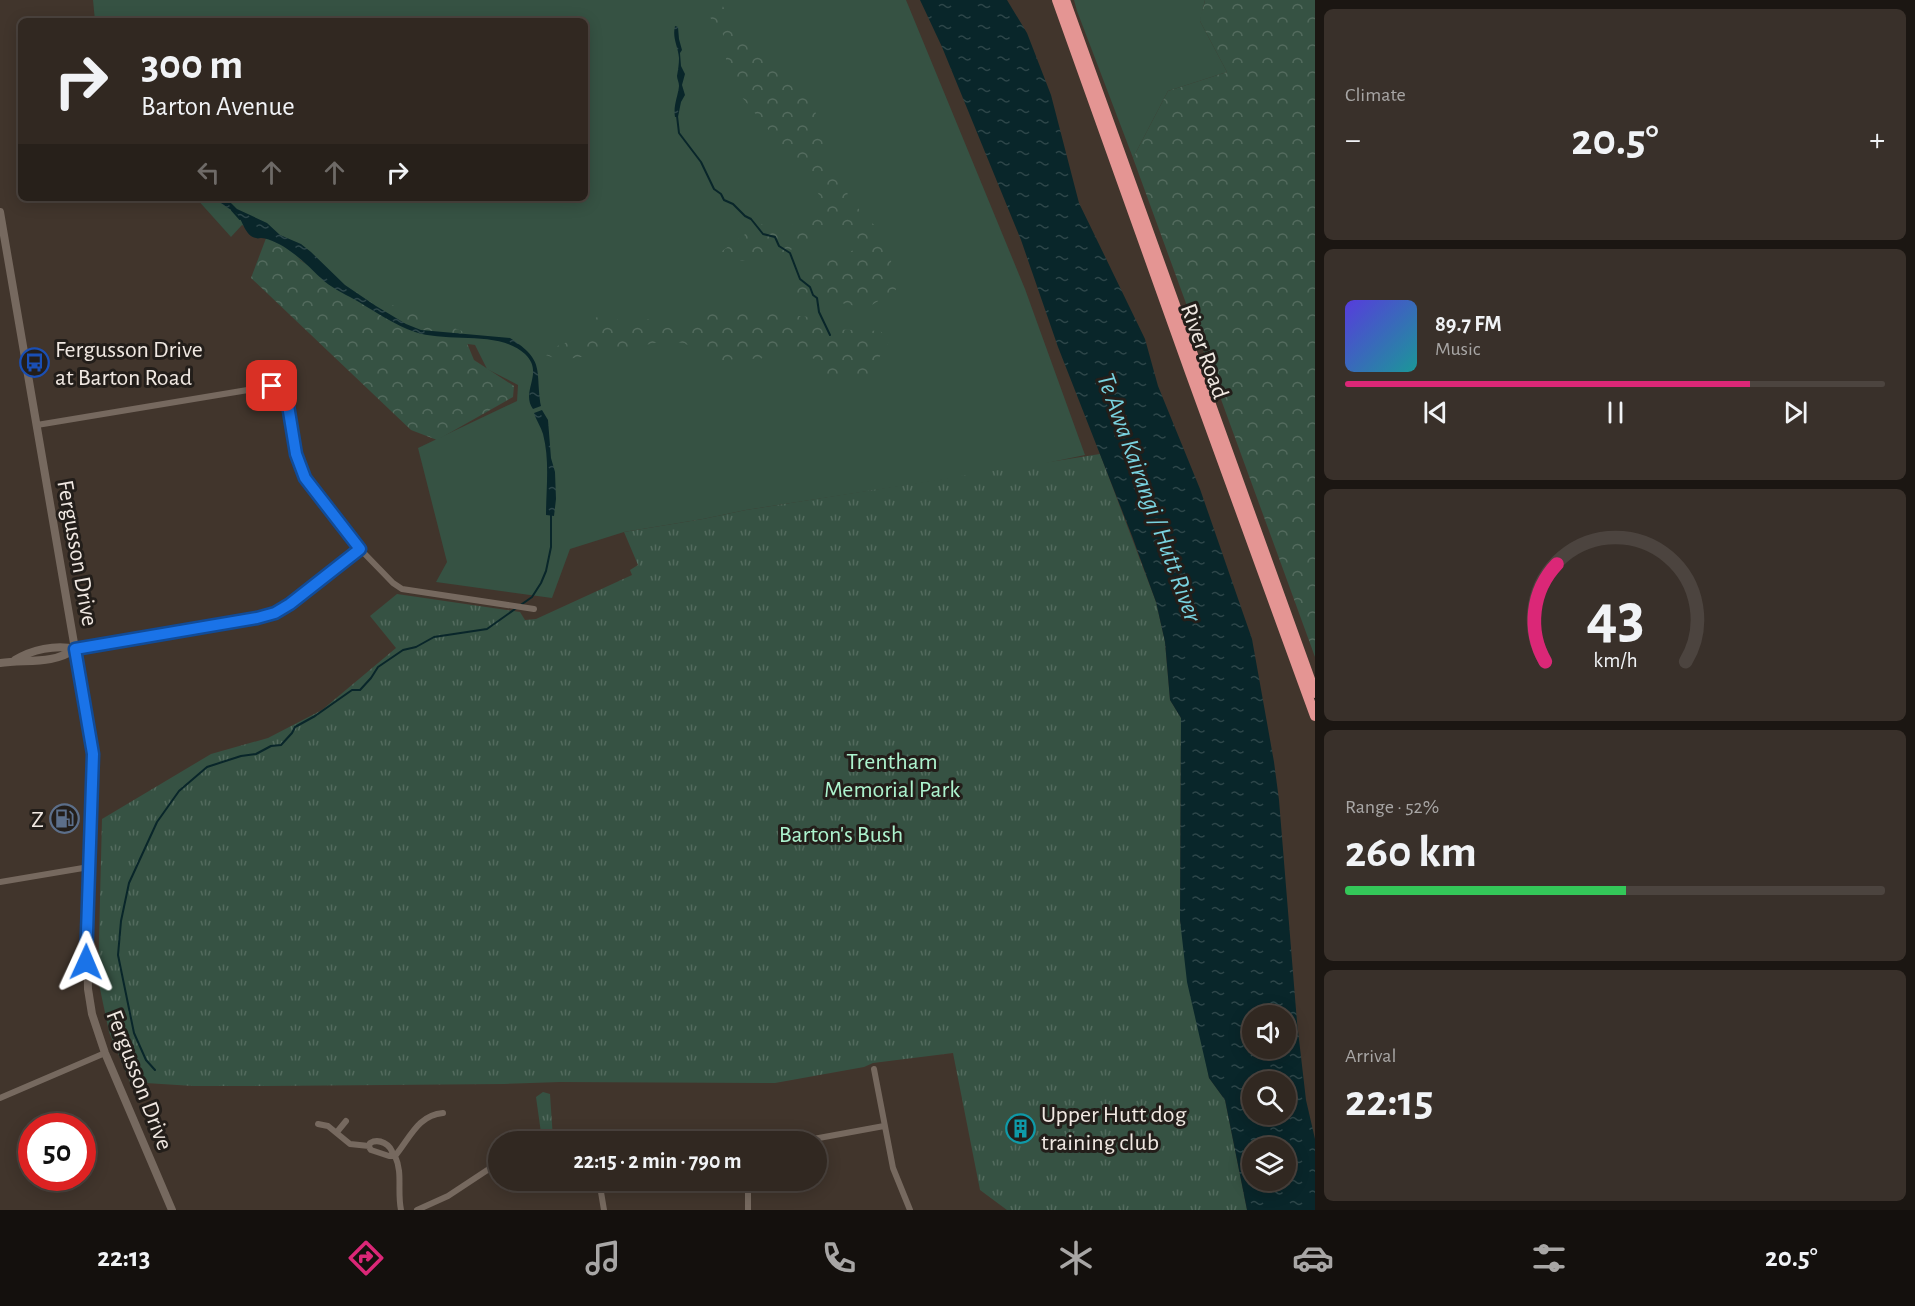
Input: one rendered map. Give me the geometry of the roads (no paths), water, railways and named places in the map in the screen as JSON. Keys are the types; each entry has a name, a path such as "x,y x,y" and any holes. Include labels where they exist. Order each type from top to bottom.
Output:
{"highway":[{"name":"River Road","path":"1057,0 1315,716"},
{"name":"River Road","path":"1065,0 1315,693"}],"main road":[{"name":"Fergusson Drive","path":"0,215 93,754 86,962 92,1014 105,1053 172,1210"},
{"path":"0,663 27,662 57,657 67,655 75,649"}],"street":[{"path":"37,425 272,386 281,387 286,393 296,454 305,478 360,549 393,584 402,589 534,609"},
{"path":"75,649 275,613 290,604 360,549"},
{"path":"0,882 89,867"},
{"path":"0,1098 105,1053"},
{"path":"874,1069 893,1168 910,1210"},
{"path":"318,1124 328,1126 338,1132 343,1140 350,1144 369,1146 371,1150 389,1156 394,1155 422,1120 434,1114 443,1113"},
{"path":"338,1132 346,1120"},
{"path":"827,1136 884,1126"},
{"path":"369,1146 374,1141 392,1149 399,1171 398,1196 401,1210"},
{"path":"417,1210 448,1196 488,1170"},
{"path":"601,1191 604,1210"},
{"path":"748,1191 748,1210"}],"water":[{"name":"Te Awa Kairangi / Hutt River","path":"920,0 1007,0 1027,33 1051,95 1079,203 1145,339 1158,386 1200,489 1252,639 1279,800 1296,1005 1242,1005 1242,1059 1296,1059 1296,1010 1306,1100 1315,1139 1315,1210 1247,1210 1243,1191 1296,1191 1296,1137 1242,1137 1242,1185 1225,1100 1209,1078 1187,982 1180,920 1181,718 1170,700 1165,642 1156,602 1058,347 1021,240 942,47"},
{"path":"675,26 678,27 682,50 680,53 681,66 685,74 682,85 685,95 678,117 675,117 679,86 677,76 679,58"},
{"path":"218,201 229,201 237,209 267,223 280,235 301,244 345,285 406,324 421,330 510,338 534,360 537,367 541,406 533,409 530,402 533,375 531,361 514,347 487,339 428,335 400,326 332,287 284,247 269,240 252,237 237,214"},
{"path":"542,410 548,420 551,458 555,472 554,516 546,515 546,454 543,434 534,413"}],"waterway":[{"path":"677,116 679,133 701,162 714,189 721,194 724,200 733,204 751,219 763,234 775,237 779,246 790,253 800,279 810,287 817,298 819,312 830,335"},
{"path":"232,210 240,219"},
{"path":"155,1070 146,1060 134,1033 118,955 121,921 129,883 157,822 179,791 207,767 241,756 256,754 271,746 281,745 295,727 352,690 360,690 378,667 403,650 416,647 434,637 487,629 532,597 546,571 551,547 551,514"}],"place":[{"name":"Fergusson Drive at Barton Road","path":"34,363"},
{"name":"Z","path":"65,819"},
{"name":"Upper Hutt dog training club","path":"1020,1128"}],"park label":[{"name":"Trentham Memorial Park","path":"892,775"},
{"name":"Barton's Bush","path":"841,834"}]}
